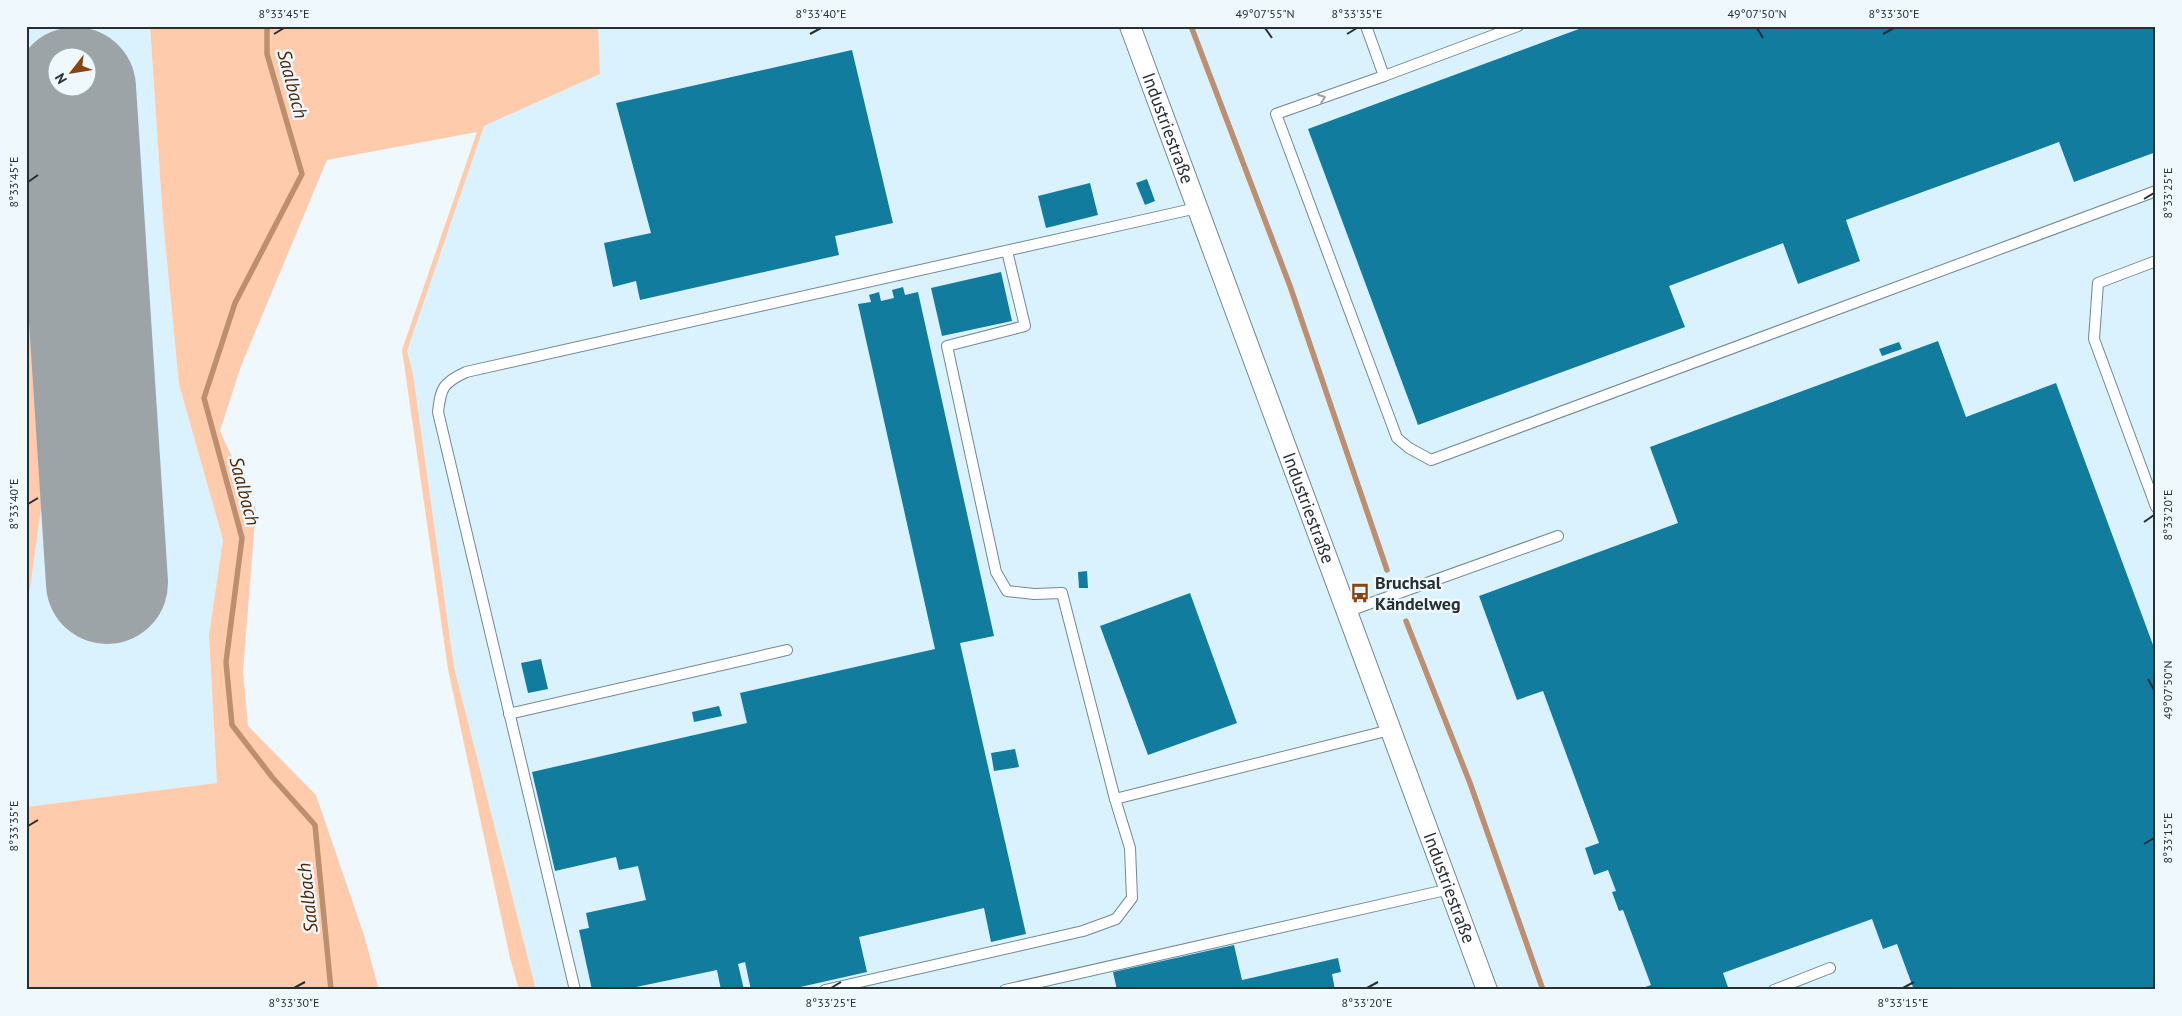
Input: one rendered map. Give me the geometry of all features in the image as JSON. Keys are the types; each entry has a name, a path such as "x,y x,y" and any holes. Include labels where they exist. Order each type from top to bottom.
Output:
{"street":[{"name":"Industriestraße","path":"1130,26 1197,208 1354,609 1390,730 1487,990"}],"lane":[{"path":"1366,26 1384,76"},
{"path":"1518,26 1276,114 1397,438 1409,448 1431,460 2156,190"},
{"path":"575,990 438,412 440,391 448,380 466,372 1197,208"},
{"path":"825,990 1084,931 1116,919 1132,898 1130,848 1115,799 1062,593 1034,594 1007,591 996,572 947,346 1025,326 1007,251"},
{"path":"2156,261 2098,283 2094,339 2156,507"},
{"path":"1354,609 1558,536"},
{"path":"509,714 787,650"},
{"path":"1115,799 1390,730"},
{"path":"1005,990 1450,889"},
{"path":"1774,990 1830,968"}],"shaded area":[{"path":"26,26 150,26 163,220 179,384 223,540 209,635 217,783 26,807 26,618 46,472 26,206"},
{"path":"150,26 598,26 600,74 484,126 407,351 413,374 454,667 536,990 519,990 510,958 448,669 402,350 477,132 327,160 241,366 220,431 256,509 243,671 248,726 316,795 364,935 379,990 26,990 26,807 217,783 209,635 223,540 179,384 163,220"},
{"path":"598,26 2156,26 2156,990 536,990 454,667 413,374 407,351 484,126 600,74"},
{"path":"26,206 46,472 26,618"}],"building":[{"path":"1587,26 2156,26 2156,152 2074,182 2059,142 1846,220 1860,261 1798,284 1783,243 1669,286 1685,327 1418,425 1308,129"},
{"path":"852,50 893,223 835,236 839,255 640,300 636,281 613,287 604,243 651,233 616,103"},
{"path":"1147,179 1155,201 1145,205 1136,183"},
{"path":"1090,183 1098,215 1046,228 1038,196"},
{"path":"1001,272 1012,321 942,336 931,288"},
{"path":"903,287 905,295 918,292 994,636 960,643 1026,934 991,942 984,908 859,937 867,972 787,990 751,990 745,962 738,964 744,990 721,990 717,970 622,990 592,990 579,930 589,928 586,913 646,900 638,866 619,870 616,857 555,871 532,772 747,723 740,693 935,649 858,304 871,302 869,295 879,292 881,301 894,298 892,290"},
{"path":"1938,341 1966,417 2056,383 2156,653 2156,990 1914,990 1897,944 1883,949 1872,919 1723,973 1729,990 1637,990 1651,985 1623,910 1619,911 1612,892 1616,891 1608,870 1594,875 1585,848 1599,843 1543,691 1517,700 1479,596 1678,523 1650,447"},
{"path":"1899,342 1902,349 1882,356 1879,349"},
{"path":"1087,571 1088,588 1079,588 1078,572"},
{"path":"1190,593 1237,723 1148,755 1100,626"},
{"path":"541,659 548,689 528,693 521,663"},
{"path":"719,706 722,716 694,722 692,712"},
{"path":"1015,749 1019,767 994,771 991,753"},
{"path":"1234,945 1242,980 1338,958 1341,972 1332,974 1335,990 1117,990 1113,972"}],"waterway":[{"name":"Saalbach","path":"267,26 267,54 302,174 235,303 204,398 242,538 226,662 232,725 272,777 315,825 331,990"},
{"path":"1191,26 1290,286 1387,570"},
{"path":"1406,621 1470,783 1543,990"}],"runway":[{"path":"76,98 107,583"}],"place":[{"name":"Bruchsal Kändelweg","path":"1360,593"}]}
